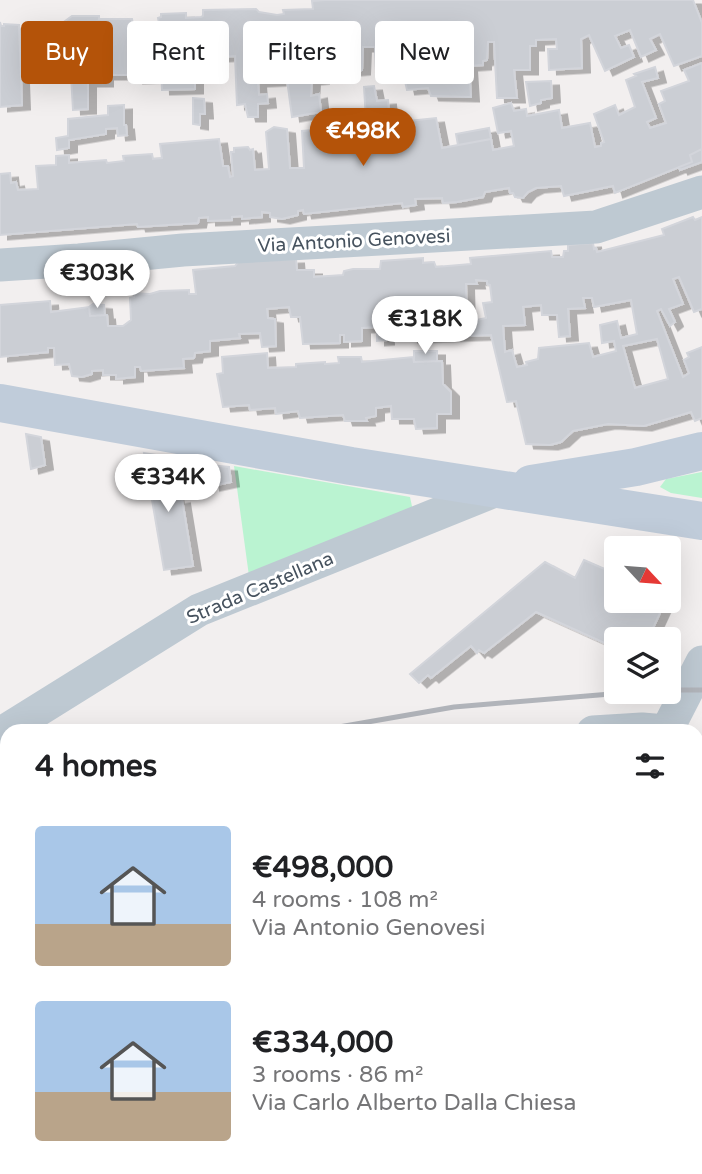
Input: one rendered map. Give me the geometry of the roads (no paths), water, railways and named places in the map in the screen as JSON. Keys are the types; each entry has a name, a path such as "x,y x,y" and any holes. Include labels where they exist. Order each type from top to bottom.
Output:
{"street":[{"name":"Via Antonio Genovesi","path":"0,265 183,250 596,227 702,192"},
{"path":"0,402 351,466 702,521"},
{"path":"498,489 636,467 702,451"},
{"name":"Strada Castellana","path":"16,724 199,610 498,489"},
{"path":"670,724 702,662"}],"railway":[{"path":"681,690 702,690"},
{"path":"356,724 454,707 604,695"}]}
